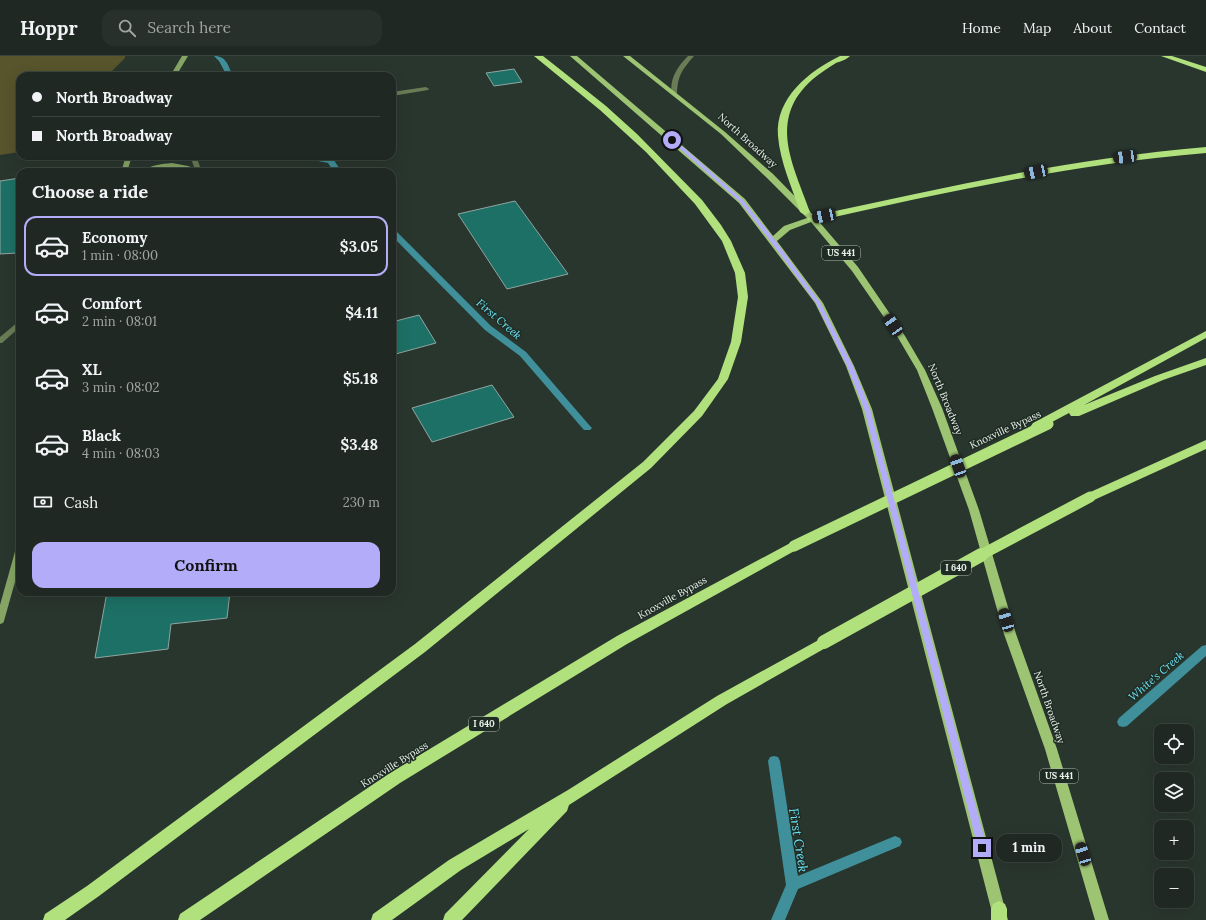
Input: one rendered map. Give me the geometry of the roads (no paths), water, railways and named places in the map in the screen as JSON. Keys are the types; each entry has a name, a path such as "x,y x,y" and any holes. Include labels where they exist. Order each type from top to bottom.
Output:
{"highway":[{"path":"51,920 92,892 420,648 647,464 682,432 704,406 724,378 735,351 740,323 742,298 740,274 722,233 708,211 638,139 591,96 541,58 534,56"},
{"path":"805,212 785,150 782,134 783,118 788,104 798,90 810,78 825,67 846,56"},
{"path":"1165,56 1206,70"},
{"path":"812,219 1036,172 1110,159 1168,152 1206,150"},
{"path":"994,450 1206,334"},
{"name":"Knoxville Bypass","path":"186,920 395,778 622,640 794,546 1048,424 1159,378 1206,361"},
{"name":"I 640","path":"379,920 455,865 573,795 722,700 1015,536 1090,497 1206,444"},
{"path":"451,920 573,795"}],"main road":[{"path":"175,72 185,56"},
{"path":"573,56 742,201 818,303 850,366 867,409 1000,916"},
{"name":"North Broadway","path":"626,56 723,133 770,176 812,219 855,269 901,336 921,370 938,408 974,510 1010,634 1051,749 1102,920"},
{"path":"153,168 176,166 185,166 190,168"},
{"path":"773,241 787,228 812,219"},
{"path":"0,621 16,563"}],"street":[{"path":"674,93 675,76 683,63 691,56"},
{"path":"396,93 426,89"},
{"path":"0,341 16,327"}],"waterway":[{"name":"First Creek","path":"217,56 222,60 228,72"},
{"name":"First Creek","path":"325,160 330,161 335,168"},
{"name":"First Creek","path":"396,236 488,328 523,354 587,428"},
{"name":"White's Creek","path":"1123,722 1206,649"},
{"name":"First Creek","path":"774,761 793,885"},
{"name":"White's Creek","path":"793,885 895,842"},
{"name":"First Creek","path":"778,920 793,885"}]}
